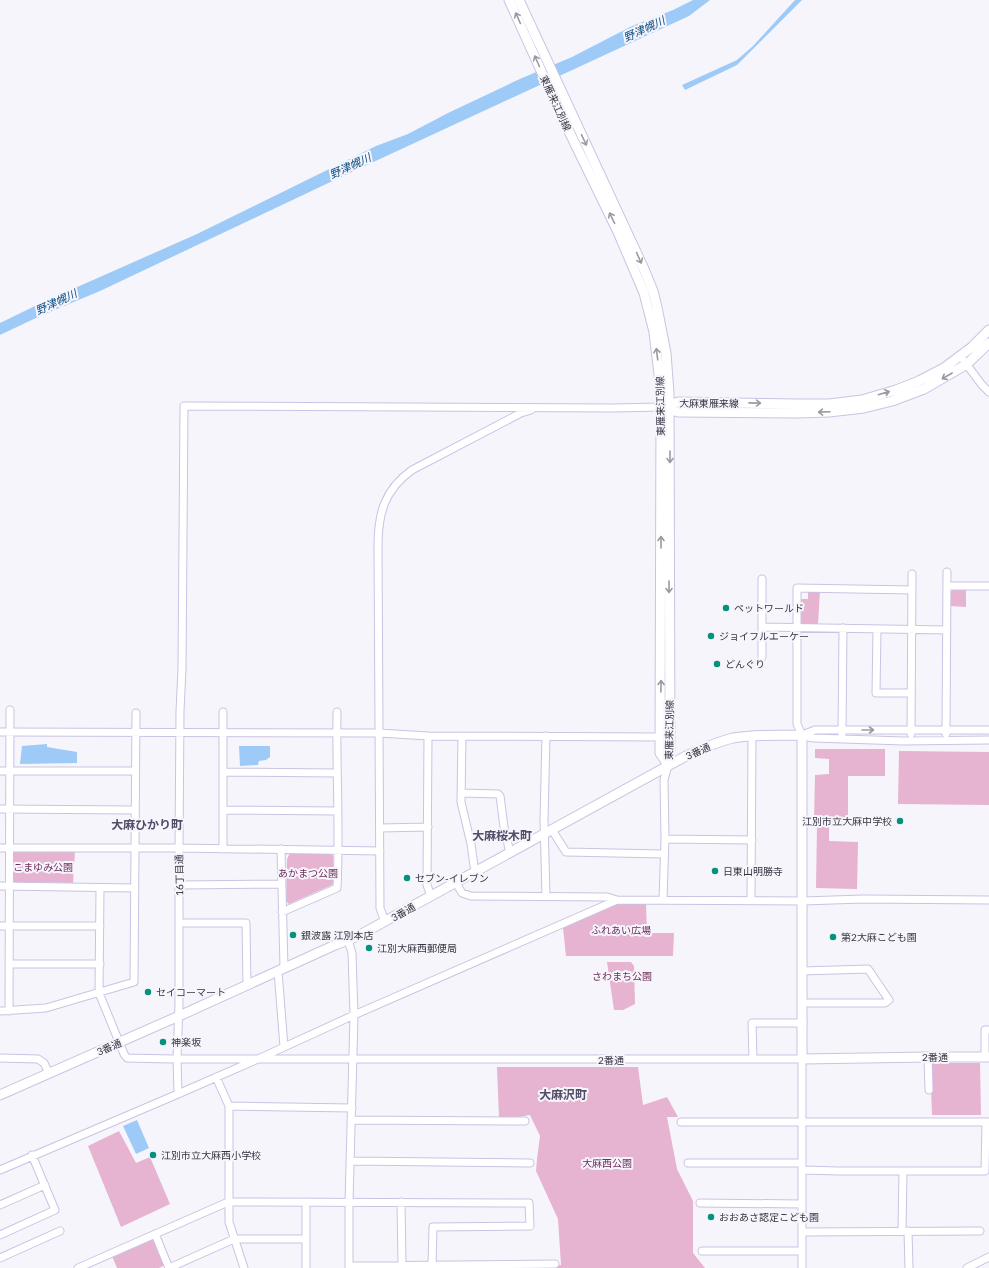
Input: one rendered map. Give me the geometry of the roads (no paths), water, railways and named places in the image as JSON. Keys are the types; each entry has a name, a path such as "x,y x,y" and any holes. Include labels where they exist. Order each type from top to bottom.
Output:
{"main road":[{"name":"東雁来江別線","path":"509,0 530,34 568,104 621,217 653,291 657,307 666,353 670,748 668,765"},
{"name":"東雁来江別線","path":"519,0 558,109 618,232 644,293 654,332 660,383 667,407 660,753 668,765"},
{"name":"大麻東雁来線","path":"667,407 678,402 828,404 856,401 896,390 919,381 944,368 960,357 989,330"},
{"name":"大麻東雁来線","path":"667,407 678,412 798,413 854,410 892,401 924,389 966,364 989,343"},
{"name":"3番通","path":"0,1095 358,936 668,765 713,744 734,738 752,736 802,736"},
{"path":"802,736 802,1059"},
{"name":"2番通","path":"802,1059 928,1056 987,1057"}],"street":[{"path":"960,357 989,392"},
{"name":"16丁目通","path":"178,1094 177,1059 180,923 179,848 184,406 543,408"},
{"path":"385,922 380,908 378,535 381,513 387,498 396,484 412,470 521,413 543,408 667,407"},
{"path":"946,740 947,572"},
{"path":"910,741 912,574"},
{"path":"762,579 762,657"},
{"path":"947,586 989,586"},
{"path":"802,736 797,724 797,588 912,590"},
{"path":"762,627 946,630"},
{"path":"842,739 843,628"},
{"path":"877,629 876,693 911,693"},
{"path":"9,1011 10,710"},
{"path":"223,712 223,849"},
{"path":"282,912 337,888 339,850 337,811 337,712"},
{"path":"0,1011 46,1008 134,982 134,810 136,713"},
{"name":"3番通","path":"802,736 815,730 989,730"},
{"path":"0,732 379,733 428,736 660,737"},
{"path":"428,736 428,885 431,896"},
{"path":"462,736 460,802 471,844 474,873"},
{"path":"546,736 549,832 546,896"},
{"path":"752,736 752,900"},
{"name":"3番通","path":"802,736 814,738 910,741 989,740"},
{"path":"664,900 664,780 668,765"},
{"path":"0,771 135,771"},
{"path":"223,772 337,773"},
{"path":"461,793 498,794 500,796 504,827 510,853"},
{"path":"0,809 134,810"},
{"path":"223,810 337,811"},
{"path":"380,828 428,827"},
{"path":"549,832 566,852 664,854"},
{"path":"665,839 752,840"},
{"path":"0,848 179,848 380,851"},
{"path":"281,849 281,970 284,1047"},
{"path":"456,883 462,893 471,896 606,897 617,900 989,900"},
{"path":"179,885 282,884"},
{"path":"0,886 135,888"},
{"path":"100,888 99,993 120,1042"},
{"path":"0,1170 258,1059 354,1014 617,900"},
{"path":"180,923 246,923 247,986"},
{"path":"0,926 100,926"},
{"path":"348,940 352,953 354,1014 349,1202 349,1267 402,1265 458,1266 555,1264"},
{"path":"9,964 100,964"},
{"path":"802,971 868,969 889,1000 885,1003 803,1004"},
{"path":"753,1059 752,1023 803,1023"},
{"path":"987,1057 985,1030 989,1030"},
{"name":"2番通","path":"120,1042 127,1058 353,1060 802,1059"},
{"path":"928,1056 929,1090"},
{"path":"0,1058 38,1059 44,1063 49,1073"},
{"path":"802,1059 802,1268"},
{"path":"216,1077 229,1106 229,1222 244,1268"},
{"path":"229,1106 352,1108"},
{"path":"351,1120 525,1121"},
{"path":"681,1122 987,1122 985,1171 903,1171 688,1163"},
{"path":"0,1235 55,1210 32,1155"},
{"path":"350,1161 530,1163"},
{"path":"903,1171 908,1268"},
{"path":"0,1205 45,1185"},
{"path":"78,1268 228,1202 529,1203 530,1226 433,1227 432,1265"},
{"path":"306,1202 306,1268"},
{"path":"401,1202 402,1265"},
{"path":"700,1203 802,1204"},
{"path":"0,1258 60,1231"},
{"path":"802,1232 980,1231"},
{"path":"155,1234 169,1268 234,1239 306,1239"},
{"path":"702,1251 802,1251"},
{"path":"967,1268 989,1256"}],"water":[{"name":"野津幌川","path":"693,0 710,0 689,16 341,177 100,291 0,335 0,323 39,304 197,234 376,146 408,134 448,113 522,78 572,57 632,26 673,10"},
{"path":"795,0 802,0 737,65 685,90 682,85 737,60 753,46"},
{"path":"47,744 47,747 77,752 77,763 20,764 22,746"},
{"path":"239,746 270,746 270,757 266,760 259,761 258,765 240,766"},
{"path":"137,1120 149,1148 136,1154 123,1126"}],"place":[{"name":"ペットワールド","path":"726,608"},
{"name":"ジョイフルエーケー","path":"711,636"},
{"name":"どんぐり","path":"717,664"},
{"name":"江別市立大麻中学校","path":"900,821"},
{"name":"日東山明勝寺","path":"715,871"},
{"name":"セブン-イレブン","path":"407,878"},
{"name":"銀波露 江別本店","path":"293,935"},
{"name":"第2大麻こども園","path":"833,937"},
{"name":"江別大麻西郵便局","path":"369,948"},
{"name":"セイコーマート","path":"148,992"},
{"name":"神楽坂","path":"163,1042"},
{"name":"江別市立大麻西小学校","path":"153,1155"},
{"name":"おおあさ認定こども園","path":"711,1217"}],"district":[{"name":"大麻ひかり町","path":"147,825"},
{"name":"大麻桜木町","path":"502,836"},
{"name":"大麻沢町","path":"563,1095"}],"park label":[{"name":"こまゆみ公園","path":"43,867"},
{"name":"あかまつ公園","path":"308,873"},
{"name":"ふれあい広場","path":"621,930"},
{"name":"さわまち公園","path":"622,976"},
{"name":"大麻西公園","path":"607,1163"}]}
